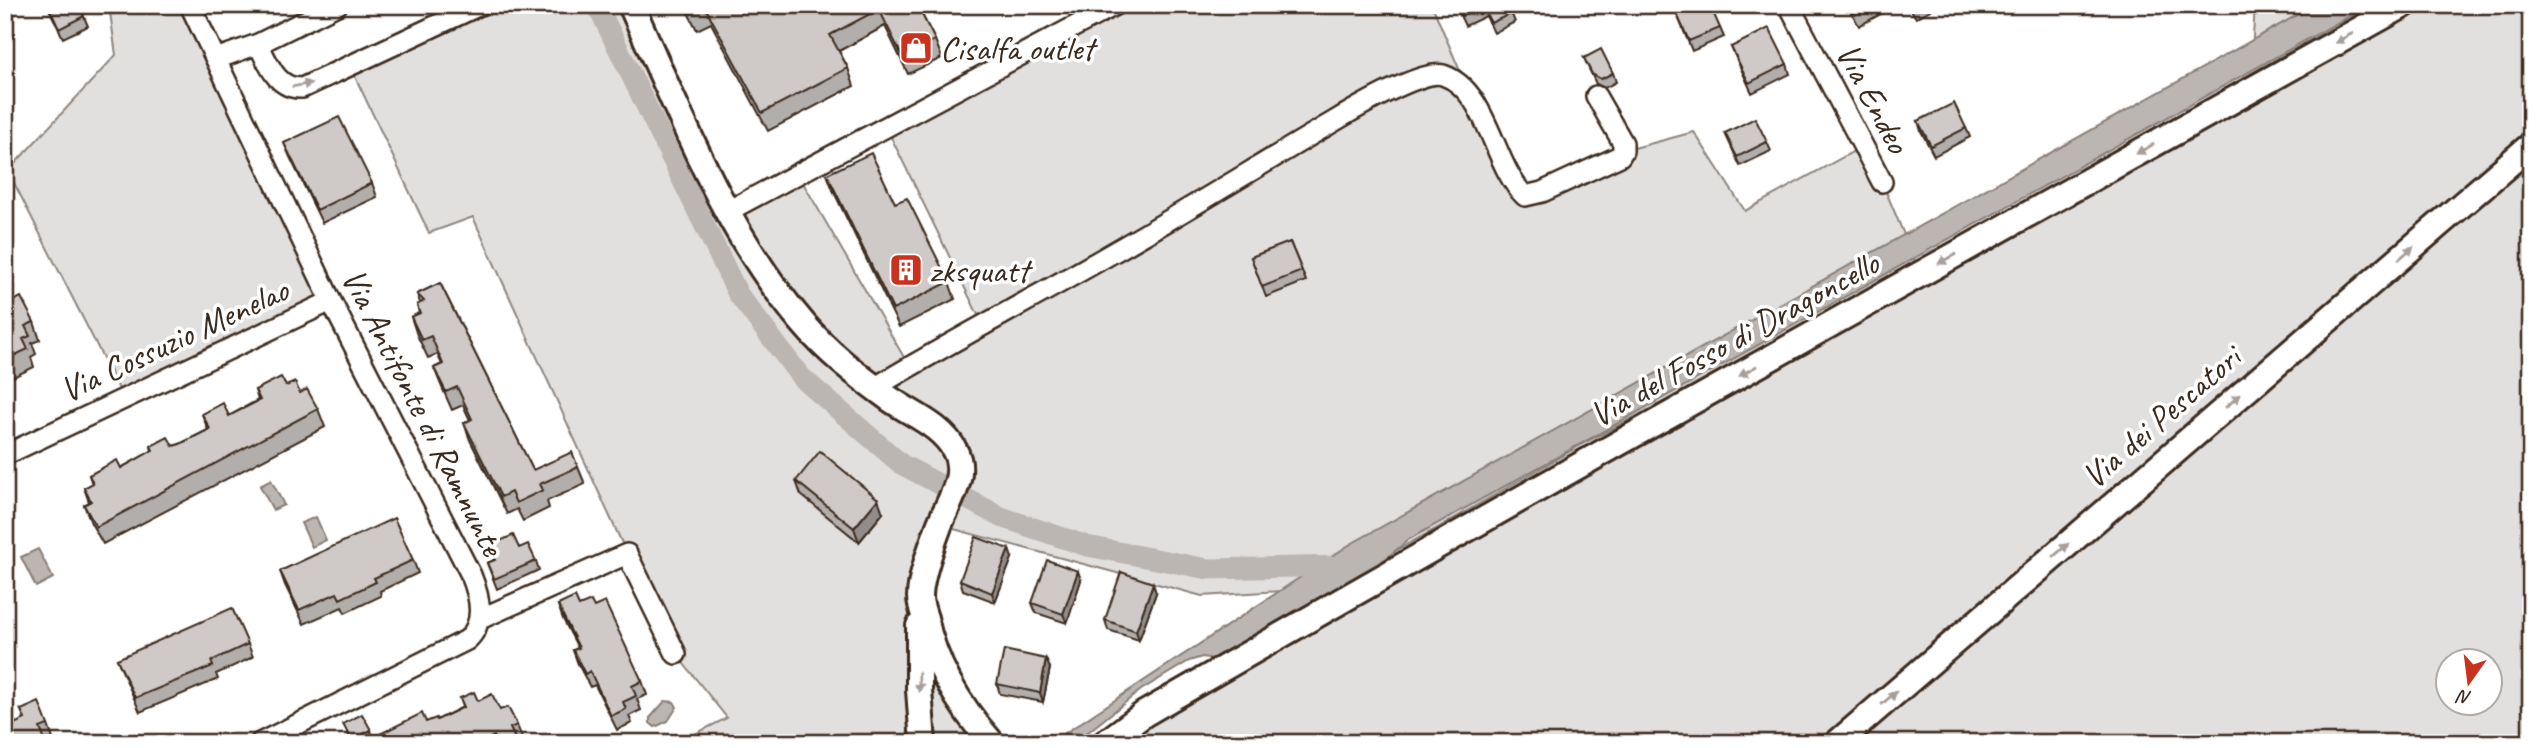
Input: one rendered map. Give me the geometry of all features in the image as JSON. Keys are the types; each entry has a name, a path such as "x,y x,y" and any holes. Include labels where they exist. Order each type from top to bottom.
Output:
{"street":[{"name":"Via Antifonte di Ramnunte","path":"190,5 331,301 471,575 478,596 480,619"},
{"path":"216,59 258,44 337,5"},
{"path":"258,44 280,82 289,87 302,88 480,5"},
{"path":"631,5 702,160 728,211 766,273 803,323 835,356 946,437 955,449 959,464 958,481 939,525 920,598 918,662 923,743"},
{"path":"728,211 1115,5"},
{"name":"Via Endeo","path":"1789,5 1882,182"},
{"name":"Via del Fosso di Dragoncello","path":"1105,743 1144,714 1514,503 2404,5"},
{"path":"874,387 1116,251 1352,111 1409,82 1439,74 1459,84 1471,97 1507,168 1525,196 1542,192 1620,156 1623,142 1597,96"},
{"name":"Via dei Pescatori","path":"1837,743 2531,145"},
{"name":"Via Cossuzio Menelao","path":"5,455 331,301"},
{"path":"260,743 462,644 475,633 480,619 627,554 676,654"},
{"path":"920,598 935,654 944,675 961,705 992,743"},
{"path":"920,717 939,709 961,705"}],"shaded area":[{"path":"109,5 190,5 331,301 124,399 8,171 116,55"},
{"path":"455,5 627,5 728,211 798,174 909,366 983,325 886,127 1118,5 1432,5 1471,97 1532,195 1623,151 1694,132 1745,211 1863,146 1882,182 1915,261 1327,588 1202,596 939,525 920,598 992,743 677,743 727,718 676,654 627,554 473,217 429,233 350,66"},
{"path":"2255,5 2372,5 2243,78 2252,52"},
{"path":"2315,5 2369,5 1408,540 1370,572 1220,657 1202,657 1189,661 1141,690 1074,743 1050,743 1349,545"},
{"path":"2404,5 2531,5 2531,743 1105,743"},
{"path":"271,480 284,505 273,510 260,486"},
{"path":"316,517 326,540 312,547 301,523"},
{"path":"38,549 53,578 36,587 21,557"},
{"path":"665,701 674,702 677,707 668,721 655,727 650,723 650,718"}],"building":[{"path":"48,5 79,5 84,16 59,29"},
{"path":"687,5 704,5 691,12"},
{"path":"704,5 917,5 935,40 902,56 879,9 830,35 848,68 762,113"},
{"path":"1457,5 1508,5 1512,13 1491,23 1482,6 1462,16"},
{"path":"1682,5 1710,5 1720,28 1689,41 1676,12 1683,9"},
{"path":"1850,5 1867,5 1854,12"},
{"path":"1769,28 1787,64 1749,83 1731,47"},
{"path":"1601,49 1613,73 1601,79 1592,74 1584,58"},
{"path":"1954,103 1966,128 1931,146 1918,121"},
{"path":"339,117 372,183 317,210 284,143"},
{"path":"1755,118 1767,142 1737,157 1725,133"},
{"path":"871,153 895,203 907,198 949,282 893,310 827,174"},
{"path":"1290,242 1302,271 1262,287 1251,257"},
{"path":"440,283 533,470 572,452 578,467 540,484 543,490 516,503 511,492 501,497 464,423 472,419 457,387 446,392 434,368 443,364 431,336 422,340 411,317 420,313 417,305 424,301 417,294"},
{"path":"21,297 34,322 25,326 30,336 23,339 28,349 5,360 5,305"},
{"path":"281,377 286,386 295,382 300,393 307,389 318,409 96,527 84,505 91,501 84,488 93,483 89,475 117,460 121,468 153,450 151,446 168,437 173,446 210,429 202,414 223,403 229,416 260,400 255,390"},
{"path":"820,451 878,499 854,528 796,481"},
{"path":"394,518 413,560 374,578 376,582 340,599 337,593 299,610 280,571"},
{"path":"513,535 519,548 528,544 536,561 494,579 487,563 495,560 489,546"},
{"path":"976,537 1009,549 992,593 960,580"},
{"path":"1047,560 1078,571 1063,614 1032,603"},
{"path":"1121,572 1153,583 1136,631 1105,620"},
{"path":"575,597 579,606 591,601 594,607 605,602 642,681 632,686 636,696 623,702 626,709 611,716 590,671 585,674 573,650 579,648 558,605"},
{"path":"232,608 248,644 211,661 213,666 135,698 117,659"},
{"path":"1004,650 1046,659 1040,693 997,684"},
{"path":"474,692 478,701 492,694 500,710 508,707 517,725 510,728 517,743 497,743 494,736 480,743 379,743 376,736 422,713 426,722 436,718 437,720 464,707 460,698"},
{"path":"39,702 48,725 40,728 45,741 5,743 5,728 25,719 21,710"},
{"path":"362,714 371,730 352,740 343,724"}],"waterway":[{"path":"597,5 738,294 801,377 901,464 1001,517 1087,546 1208,569 1343,566"}],"place":[{"name":"Cisalfa outlet","path":"916,48"},
{"name":"zksquatt","path":"906,270"}]}
